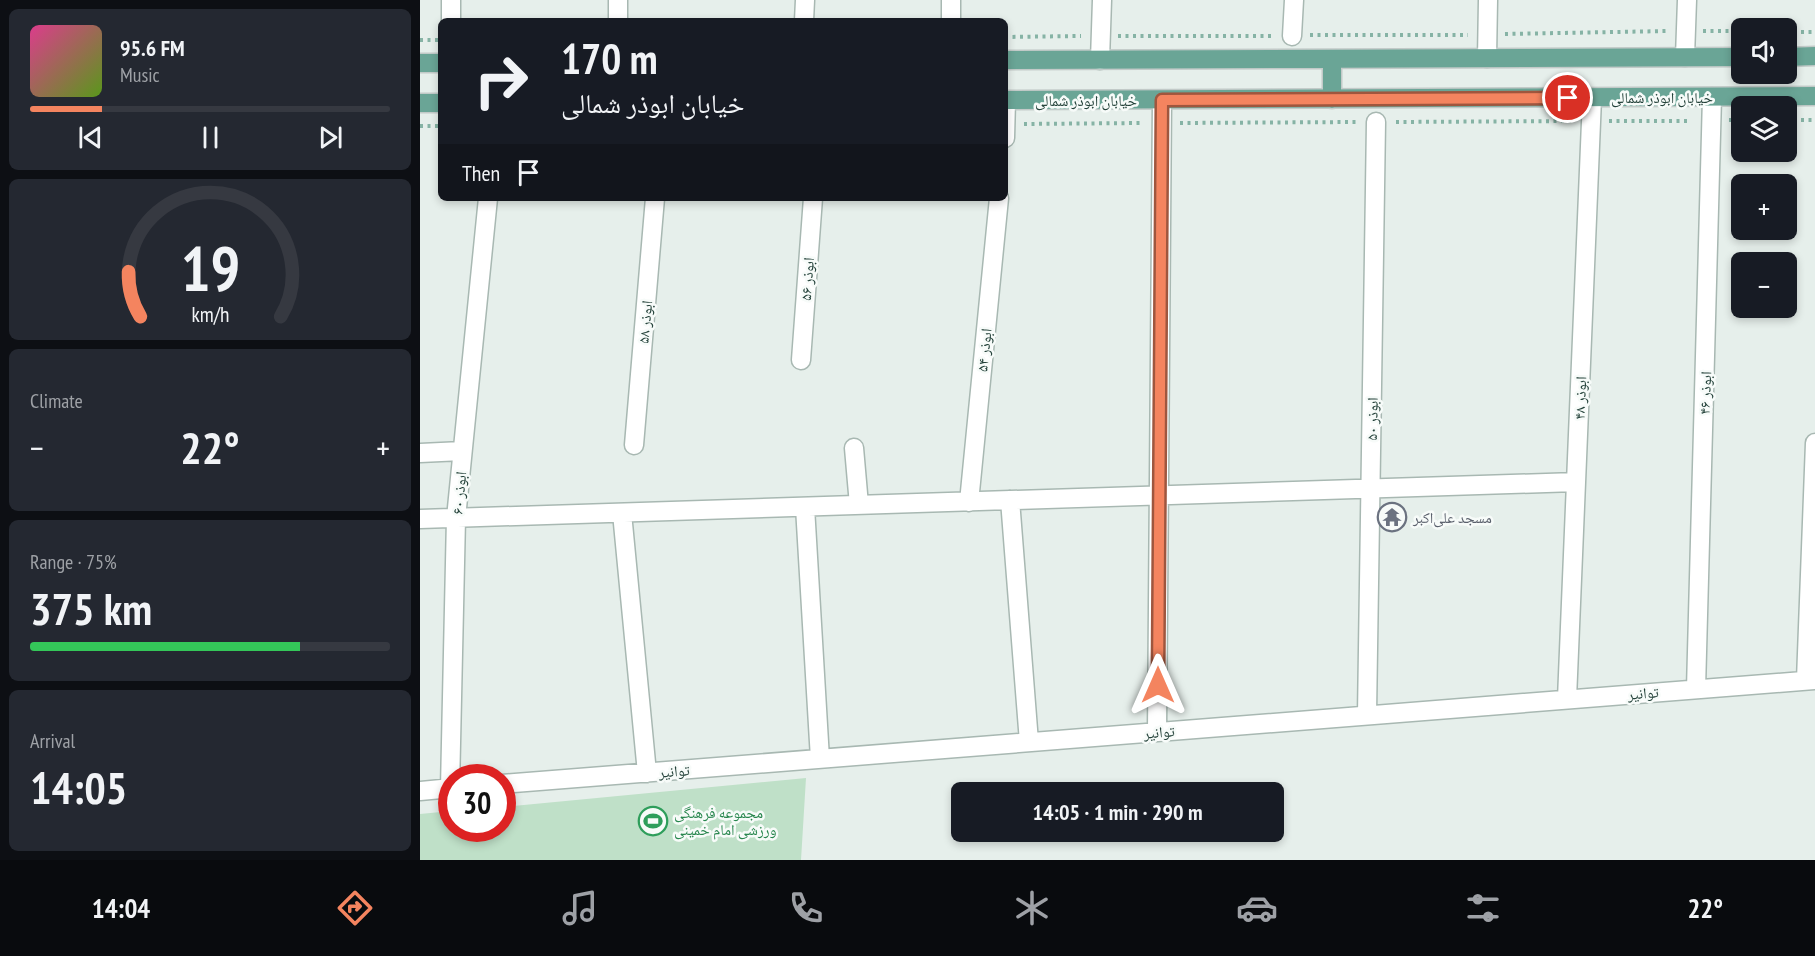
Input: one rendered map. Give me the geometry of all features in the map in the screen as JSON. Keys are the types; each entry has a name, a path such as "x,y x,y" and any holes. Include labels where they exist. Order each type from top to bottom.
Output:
{"main road":[{"path":"1797,57 1815,56"},
{"path":"1008,60 1731,57"},
{"path":"1332,59 1332,99"},
{"path":"420,63 438,63"},
{"name":"خیابان ابوذر شمالی","path":"1008,100 1815,96"},
{"path":"420,103 438,103"}],"street":[{"path":"451,0 451,18"},
{"path":"618,0 618,18"},
{"path":"804,18 805,0"},
{"path":"951,0 951,18"},
{"path":"1100,60 1102,0"},
{"path":"1292,36 1294,0"},
{"path":"1487,58 1488,0"},
{"path":"1685,57 1687,0"},
{"name":"ابوذر ۴۶","path":"1696,689 1712,97"},
{"name":"ابوذر ۴۸","path":"1567,699 1592,98"},
{"path":"1157,732 1162,100"},
{"name":"ابوذر ۵۰","path":"1367,716 1377,122"},
{"name":"ابوذر ۶۰","path":"451,764 456,518 488,201"},
{"name":"ابوذر ۵۸","path":"634,445 655,201"},
{"name":"ابوذر ۵۶","path":"801,360 813,201"},
{"name":"ابوذر ۵۴","path":"969,502 999,201"},
{"path":"1810,680 1815,443"},
{"path":"854,448 859,505"},
{"path":"420,453 462,451"},
{"path":"420,519 1576,482"},
{"path":"1010,500 1029,742"},
{"path":"805,507 820,759"},
{"path":"622,513 647,773"},
{"name":"توانیر","path":"516,783 1810,680"},
{"path":"420,791 438,789"}],"path":[{"path":"1008,37 1488,35 1731,31"},
{"path":"1797,32 1815,32"},
{"path":"420,40 438,40"},
{"path":"1797,120 1815,120"},
{"path":"420,126 438,126"}],"green space":[{"name":"مجموعه فرهنگی ورزشی امام خمینی","path":"806,778 801,860 420,860 420,814 438,812 438,842 516,842 516,806"}],"place":[{"name":"مسجد علی‌اکبر","path":"1392,517"},
{"name":"مجموعه فرهنگی ورزشی امام خمینی","path":"653,821"}],"route":[{"path":"1158,685 1162,100 1568,98"}]}
